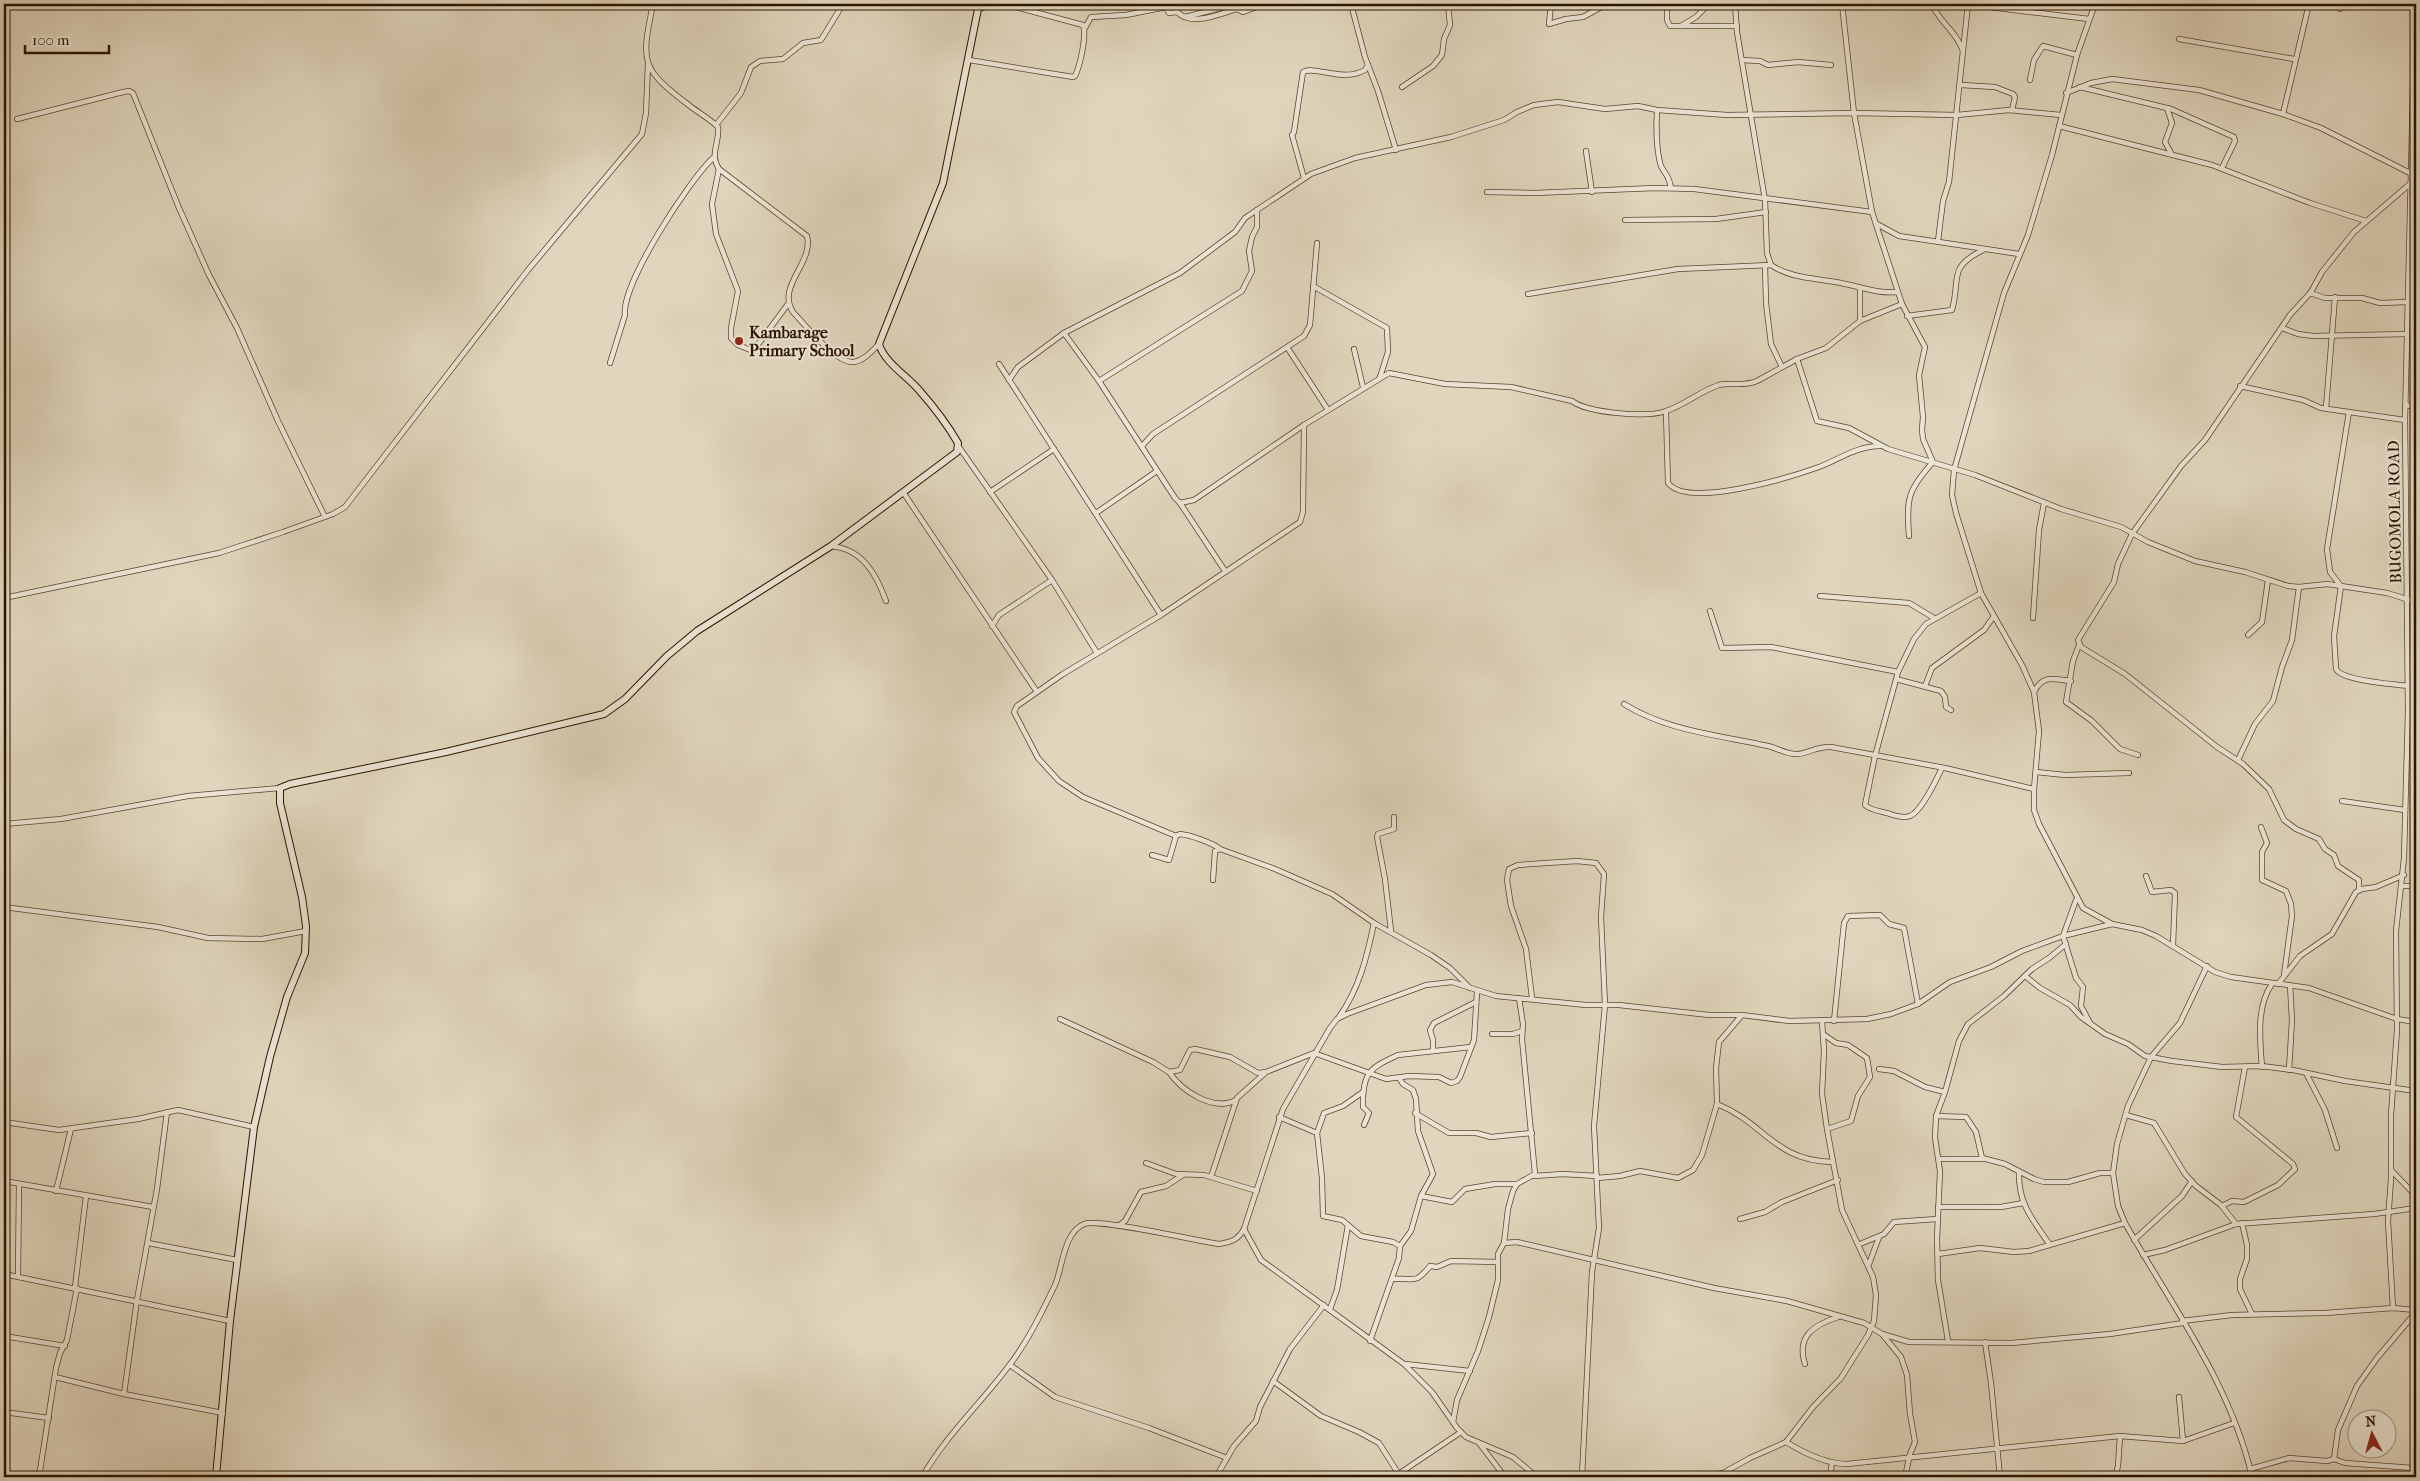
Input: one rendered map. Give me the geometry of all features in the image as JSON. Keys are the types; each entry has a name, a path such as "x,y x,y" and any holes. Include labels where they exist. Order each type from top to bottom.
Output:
{"street":[{"path":"4,598 219,553 324,517 345,507 528,270 642,134 646,106 648,63 644,44 652,4"},
{"path":"716,125 741,94 751,67 760,61 783,59 803,43 821,40 843,4"},
{"path":"1139,4 1140,12"},
{"path":"1183,18 1237,4"},
{"path":"969,60 1073,77 1077,74 1085,28 1091,17 1126,15 1155,11 1166,7 1169,12 1177,12 1183,18 1194,20 1237,9 1243,12 1265,4"},
{"path":"1351,4 1354,20 1396,150"},
{"path":"1402,87 1433,66 1442,55 1444,39 1450,25 1448,4"},
{"path":"1551,4 1549,24 1566,18 1584,17 1607,4"},
{"path":"1679,27 1696,17 1708,4"},
{"path":"1735,4 1742,60 1765,200 1768,265 1766,303 1771,344 1782,367"},
{"path":"1842,4 1854,113 1872,212 1902,304 1907,316 1925,344 1925,353 1919,375 1923,417 1922,430 1923,439 1933,462"},
{"path":"1932,4 1938,16 1958,39 1964,55"},
{"path":"1939,4 1959,7 1968,5 2089,19"},
{"path":"2095,4 2066,93 2059,126 2028,235 2004,293 1954,470 1952,495 1981,593 2022,665 2034,692 2039,731 2034,806 2040,824 2076,899 2086,912 2112,924 2142,930 2231,977 2290,985 2317,991 2397,1019 2416,1022"},
{"path":"2283,114 2294,59 2302,40 2304,20 2309,4"},
{"name":"BUGOMOLA ROAD","path":"2393,1308 2389,1211 2397,1019 2396,931 2404,874 2408,686 2405,420 2407,302 2411,183 2413,176 2413,4"},
{"path":"788,304 793,312 841,360 856,362 863,359 879,344 943,183 978,9 984,5 1009,5 1081,24 1085,28"},
{"path":"1938,241 1943,201 1949,182 1961,85 1968,5"},
{"path":"1667,9 1668,24 1679,27 1737,26"},
{"path":"2179,39 2294,59"},
{"path":"2030,80 2034,60 2043,46 2077,56"},
{"path":"1742,60 1760,61 1768,65 1798,62 1831,65"},
{"path":"610,363 625,315 625,308 632,284 658,235 699,171 713,158 718,137 716,125 661,82 648,63"},
{"path":"1304,178 1292,136 1303,72 1310,69 1334,75 1352,74 1365,70 1368,65"},
{"path":"2066,93 2102,80 2112,79 2194,89 2283,114 2321,128 2413,176"},
{"path":"1961,85 1986,85 2013,94 2015,97 2012,110"},
{"path":"2079,87 2167,108 2234,138 2222,168"},
{"path":"18,119 127,91 132,93 178,208 209,275 237,328 324,517"},
{"path":"1009,380 1018,367 1064,333 1180,272 1235,232 1242,220 1304,178 1349,160 1396,150 1427,140 1447,138 1506,120 1517,112 1532,106 1555,102 1603,108 1638,106 1657,110 1726,115 1751,113 1854,113 1957,115 2012,110 2061,115"},
{"path":"2167,108 2172,123 2165,142 2171,153"},
{"path":"1657,110 1656,126 1660,166 1669,176 1671,188"},
{"path":"2059,126 2171,153 2222,168 2315,205 2366,221"},
{"path":"1586,151 1592,192"},
{"path":"713,158 719,169 807,236 808,241 803,260 790,289 788,304 753,351 738,345 731,338 738,291 716,234 712,204 719,169"},
{"path":"2138,755 2120,749 2092,722 2066,703 2073,660 2079,645 2079,636 2114,582 2121,558 2132,534 2181,466 2205,440 2240,386 2310,292 2329,263 2354,232 2411,183"},
{"path":"1487,192 1535,194 1671,188 1747,194 1765,200 1789,200 1872,212"},
{"path":"1099,381 1242,291 1252,271 1249,251 1257,227 1257,210"},
{"path":"1625,220 1716,219 1766,212"},
{"path":"1876,223 1899,236 2019,254"},
{"path":"1142,446 1153,434 1304,336 1310,324 1317,243"},
{"path":"1907,316 1952,310 1956,280 1962,262 1984,250"},
{"path":"1528,294 1678,269 1768,265 1798,276 1881,293 1898,292"},
{"path":"1314,286 1387,328 1388,352 1380,377"},
{"path":"1860,288 1860,321"},
{"path":"2310,292 2325,298 2362,298 2381,303 2407,302"},
{"path":"2326,408 2335,297"},
{"path":"1180,503 1194,500 1363,387 1380,377 1393,373 1445,384 1492,385 1524,389 1597,410 1639,414 1666,412 1717,386 1752,383 1796,360 1826,348 1860,321 1902,304"},
{"path":"2282,328 2305,336 2407,334"},
{"path":"1064,333 1099,381 1225,571"},
{"path":"879,344 886,356 917,387 944,420 959,447 1052,580 1097,653"},
{"path":"1286,347 1328,410"},
{"path":"1354,349 1363,387"},
{"path":"1796,360 1816,420 1850,428 1881,446 1991,480 2044,503 2121,527 2132,534 2195,561 2299,588 2324,584 2341,586 2387,593 2416,602"},
{"path":"999,364 1161,615"},
{"path":"2240,386 2303,400 2326,408 2405,420"},
{"path":"2406,405 2416,407"},
{"path":"1666,412 1668,483 1673,488 1686,492 1730,490 1773,480 1818,467 1864,447 1881,446"},
{"path":"2349,412 2327,549 2330,572 2341,586 2334,636 2337,671 2362,679 2408,686"},
{"path":"1304,425 1302,520 1161,615 1036,692 1017,706 1014,714 1038,758 1051,775 1084,797 1176,836 1182,834 1201,841 1211,842 1220,849 1275,869 1332,894 1374,923 1440,960 1471,989"},
{"path":"4,824 61,818 188,796 280,788 290,784 446,752 604,714 625,699 667,656 696,631 831,546 957,452 959,447"},
{"path":"990,492 1054,449"},
{"path":"1909,536 1907,506 1914,484 1933,462"},
{"path":"1096,513 1157,471"},
{"path":"903,492 1036,692"},
{"path":"2033,618 2037,554 2044,503"},
{"path":"831,546 849,549 856,553 880,584 886,601"},
{"path":"992,626 999,615 1052,580"},
{"path":"2248,635 2262,622 2268,580"},
{"path":"2238,760 2255,724 2273,701 2292,640 2299,588"},
{"path":"1942,768 1930,791 1912,815 1905,817 1891,815 1868,808 1865,805 1875,756 1898,672 1914,639 1926,624 1934,618 1981,593"},
{"path":"1820,596 1909,603 1934,618"},
{"path":"1710,611 1722,648 1771,647 1898,672"},
{"path":"1925,686 1930,669 1984,630 1994,616"},
{"path":"2079,645 2125,674 2217,748 2238,760 2269,789 2284,820 2296,829 2319,838 2325,849 2334,854 2338,866 2359,880 2359,890 2332,934 2303,953 2264,996 2260,1040 2262,1067"},
{"path":"1896,679 1943,692 1946,707 1951,710"},
{"path":"2034,692 2043,679 2071,681"},
{"path":"1624,704 1660,722 1795,754 1824,746 1942,768 2034,789"},
{"path":"2036,772 2065,776 2129,774"},
{"path":"216,1477 230,1321 254,1127 270,1057 287,997 305,957 306,932 302,897 280,802 280,788"},
{"path":"2342,801 2405,810"},
{"path":"1390,931 1385,879 1377,836 1394,829 1394,816"},
{"path":"2261,826 2267,843 2262,852 2262,880 2286,891 2292,904 2284,976"},
{"path":"1152,855 1169,860 1176,836"},
{"path":"1212,880 1215,854 1220,849"},
{"path":"1532,998 1526,949 1511,906 1507,880 1509,869 1518,865 1588,862 1599,865 1604,874 1601,916 1605,1005 1594,1126 1599,1228 1594,1259 1582,1477"},
{"path":"2359,890 2376,887 2404,874"},
{"path":"2146,876 2152,892 2171,890 2175,893 2173,945"},
{"path":"2402,886 2416,886"},
{"path":"2076,899 2063,936 2076,978 2083,989 2080,999 2081,1006 2090,1024"},
{"path":"4,907 158,927 208,938 253,939 306,932"},
{"path":"1834,1020 1844,922 1848,916 1880,915 1889,924 1904,928 1918,1004"},
{"path":"922,1477 941,1447 1010,1365 1032,1329 1056,1283 1069,1241 1076,1231 1085,1224 1118,1226 1219,1244 1235,1240 1244,1229 1280,1117 1292,1090 1324,1035 1348,1004 1360,980 1374,923"},
{"path":"1337,1019 1356,1010 1439,982 1452,982 1477,992 1519,998 1709,1015 1742,1015 1759,1018 1822,1021 1882,1016 1918,1004 1962,976 1991,967 2022,951 2063,936 2112,924"},
{"path":"1948,1341 1938,1280 1937,1219 1939,1159 1934,1130 1936,1116 1959,1042 1968,1024 2066,944"},
{"path":"2207,966 2180,1023 2151,1057 2126,1115 2117,1144 2113,1173 2118,1206 2125,1223 2223,1394 2252,1477"},
{"path":"2025,976 2040,988 2070,1005 2090,1024 2109,1036 2132,1046 2141,1054 2151,1057 2172,1062 2289,1070 2345,1081 2416,1091"},
{"path":"2289,1070 2292,1020 2290,985"},
{"path":"1169,1072 1180,1070 1190,1050 1195,1048 1230,1057 1258,1073 1266,1072 1314,1053 1386,1079 1409,1076 1439,1077 1448,1082 1454,1082 1460,1077 1476,1030 1477,992"},
{"path":"1519,998 1532,1133 1534,1176"},
{"path":"1433,1051 1433,1040 1430,1030 1434,1023 1476,1002"},
{"path":"1421,1196 1452,1202 1465,1189 1495,1184 1517,1184 1534,1176 1563,1174 1597,1177 1620,1176 1640,1171 1678,1178 1693,1170 1702,1155 1717,1104 1716,1068 1719,1042 1742,1015"},
{"path":"1060,1019 1153,1062 1169,1072 1183,1088 1210,1102 1224,1104 1236,1100 1266,1072"},
{"path":"1703,1477 1727,1471 1786,1442 1813,1407 1841,1378 1872,1327 1876,1295 1869,1264 1842,1210 1827,1128 1822,1094 1824,1051 1822,1021"},
{"path":"1492,1034 1512,1034 1522,1031"},
{"path":"1823,1034 1836,1043 1848,1045 1867,1058 1870,1077 1858,1096 1851,1122 1827,1128"},
{"path":"1364,1125 1369,1113 1363,1107 1363,1092 1369,1072 1375,1065 1390,1060 1397,1055 1471,1047"},
{"path":"2222,1206 2233,1201 2242,1202 2268,1190 2295,1169 2294,1164 2236,1117 2245,1067"},
{"path":"1880,1068 1894,1071 1925,1088 1945,1092"},
{"path":"2306,1073 2325,1110 2337,1148"},
{"path":"1370,1341 1399,1258 1400,1246 1411,1231 1421,1196 1433,1174 1418,1131 1415,1113 1416,1099 1413,1090 1403,1084 1399,1078"},
{"path":"1363,1092 1343,1106 1324,1113 1317,1133 1322,1178 1323,1216 1338,1219 1361,1236 1394,1242 1400,1246"},
{"path":"1211,1177 1236,1100"},
{"path":"1717,1104 1739,1115 1772,1141 1797,1157 1810,1161 1833,1162"},
{"path":"4,1122 23,1123 48,1130 71,1129 184,1110 254,1127"},
{"path":"124,1394 167,1112"},
{"path":"1415,1113 1449,1133 1476,1133 1491,1137 1532,1133"},
{"path":"2126,1115 2154,1123 2192,1181 2222,1206 2236,1224"},
{"path":"1936,1116 1964,1116 1968,1118 1976,1132 1980,1153 1984,1160"},
{"path":"1280,1117 1317,1133"},
{"path":"56,1191 71,1129"},
{"path":"1939,1159 1984,1160 2005,1164 2039,1181 2058,1182 2100,1173 2113,1173"},
{"path":"1146,1162 1183,1175 1211,1177 1257,1190"},
{"path":"2391,1170 2416,1196"},
{"path":"2019,1172 2019,1191 2023,1203 2050,1245"},
{"path":"1118,1226 1125,1220 1141,1192 1166,1186 1183,1175"},
{"path":"1740,1219 1765,1212 1782,1202 1838,1180"},
{"path":"4,1181 153,1208"},
{"path":"2134,1240 2182,1196 2192,1181"},
{"path":"18,1277 19,1184"},
{"path":"1453,1422 1457,1400 1470,1371 1491,1308 1498,1280 1498,1254 1504,1243 1508,1209 1517,1184"},
{"path":"38,1477 55,1377 60,1353 65,1346 76,1288 86,1196"},
{"path":"1938,1207 2001,1207 2023,1203"},
{"path":"2143,1255 2165,1250 2236,1224 2367,1215 2416,1208"},
{"path":"1869,1264 1879,1237 1894,1222 1937,1219"},
{"path":"1938,1254 1980,1248 2014,1252 2029,1251 2125,1223"},
{"path":"2242,1223 2247,1246 2247,1259 2240,1279 2240,1289 2252,1314"},
{"path":"1330,1310 1337,1290 1348,1225"},
{"path":"1244,1229 1261,1260 1404,1364 1432,1392 1460,1432 1479,1443 1512,1457 1537,1477"},
{"path":"1860,1244 1879,1237"},
{"path":"1504,1243 1516,1242 1748,1296 1787,1300 1872,1327 1882,1334 1901,1357 1907,1375 1908,1402 1915,1440 1905,1477"},
{"path":"148,1243 238,1260"},
{"path":"1392,1279 1414,1280 1425,1274 1430,1266 1437,1267 1451,1261 1498,1262"},
{"path":"4,1274 137,1300 230,1321"},
{"path":"1216,1477 1234,1446 1256,1421 1260,1407 1290,1349 1324,1305"},
{"path":"1882,1334 1909,1342 2011,1343 2110,1334 2182,1322 2252,1314 2325,1313 2393,1308 2416,1311"},
{"path":"2334,1460 2338,1430 2357,1386 2376,1358 2416,1311"},
{"path":"1805,1364 1802,1350 1809,1332 1815,1326 1839,1317"},
{"path":"4,1336 65,1346"},
{"path":"1984,1342 1991,1383 2000,1477"},
{"path":"1404,1364 1470,1371"},
{"path":"1010,1365 1055,1397 1149,1428 1227,1458"},
{"path":"55,1377 124,1394 223,1413"},
{"path":"1274,1381 1321,1416 1359,1432 1379,1443 1398,1473"},
{"path":"2179,1398 2183,1441"},
{"path":"4,1412 49,1418"},
{"path":"1786,1442 1801,1451 1832,1463 1847,1464 2120,1436 2183,1441 2234,1423"},
{"path":"1394,1477 1460,1432"},
{"path":"2115,1477 2118,1466 2120,1436"},
{"path":"1479,1443 1505,1477"},
{"path":"2410,1477 2416,1453"},
{"path":"2250,1469 2289,1458 2334,1460 2345,1463 2413,1468"},
{"path":"1830,1477 1832,1463"},
{"path":"1727,1471 1728,1477"}],"place":[{"name":"Kambarage Primary School","path":"739,341"}]}
